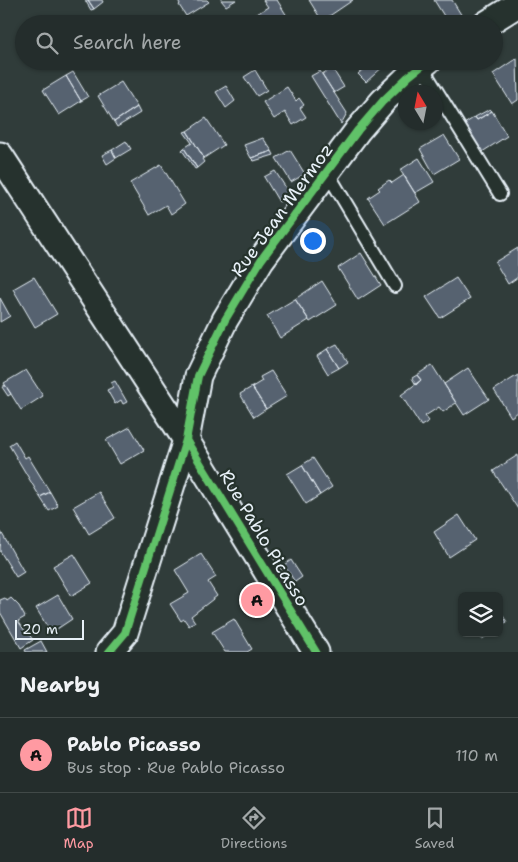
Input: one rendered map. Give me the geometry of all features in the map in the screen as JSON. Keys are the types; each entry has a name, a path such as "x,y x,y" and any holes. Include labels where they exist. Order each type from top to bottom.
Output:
{"street":[{"path":"500,15 518,4"},
{"name":"Rue Jean Mermoz","path":"109,652 125,633 186,440 198,376 225,320 261,260 358,130 383,101 416,70"},
{"name":"Rue Pablo Picasso","path":"0,155 186,440 316,652"}],"lane":[{"path":"428,70 500,194"},
{"path":"328,172 395,286"}],"building":[{"path":"85,0 88,0 94,9 91,10"},
{"path":"88,0 102,0 103,2 94,9"},
{"path":"178,0 207,0 209,2 188,15 185,15"},
{"path":"221,0 236,0 226,6"},
{"path":"263,0 277,0 286,15 255,15 268,7"},
{"path":"309,0 353,0 331,15 318,15"},
{"path":"434,0 452,0 461,15 443,15"},
{"path":"517,58 518,100 512,104 493,74 503,70 503,67"},
{"path":"255,70 267,90 257,96 244,77"},
{"path":"329,70 333,70 344,87 334,93 322,74"},
{"path":"362,70 379,70 366,82 358,74"},
{"path":"320,71 347,113 341,124 311,76"},
{"path":"73,72 88,97 81,101 66,76"},
{"path":"66,76 81,101 59,115 43,90"},
{"path":"121,82 137,107 114,122 98,96"},
{"path":"226,86 235,101 226,108 216,92"},
{"path":"287,87 296,101 299,98 304,105 300,108 306,117 293,125 285,112 274,119 263,102"},
{"path":"137,107 140,113 117,127 114,122"},
{"path":"490,109 492,111 477,120 475,117"},
{"path":"492,111 507,136 479,154 461,126 475,117 477,120"},
{"path":"206,118 224,145 204,158 187,131"},
{"path":"187,131 204,158 202,159 204,162 197,168 184,148 192,143 184,132"},
{"path":"444,135 459,159 434,174 420,149"},
{"path":"263,138 272,151 251,158 244,145"},
{"path":"126,141 131,149 116,158 112,150"},
{"path":"184,148 197,168 195,169 182,150"},
{"path":"112,150 116,158 107,164 102,155"},
{"path":"290,150 305,174 291,182 276,158"},
{"path":"272,151 274,155 254,161 251,158"},
{"path":"419,158 434,182 415,193 400,170"},
{"path":"161,165 185,204 171,214 166,205 149,215 130,183"},
{"path":"275,171 290,194 279,202 264,177"},
{"path":"404,175 420,202 385,224 368,198 380,190 378,188 389,180 392,183"},
{"path":"518,248 518,277 508,284 495,262"},
{"path":"361,253 381,285 358,300 338,268"},
{"path":"34,277 57,314 35,327 13,289"},
{"path":"456,278 470,299 440,318 426,297"},
{"path":"322,281 337,305 310,322 295,299"},
{"path":"0,298 10,316 0,322"},
{"path":"295,299 309,320 280,338 267,316"},
{"path":"337,344 348,362 339,368 327,349"},
{"path":"327,349 339,368 328,374 317,356"},
{"path":"432,365 456,403 443,412 439,407 425,416 429,421 421,426 401,395 421,380 417,375"},
{"path":"468,368 489,399 464,415 444,384"},
{"path":"26,370 43,396 21,410 4,383"},
{"path":"271,371 287,396 266,409 252,387 262,381 260,377"},
{"path":"417,375 421,380 416,385 412,378"},
{"path":"518,375 518,412 511,417 494,390"},
{"path":"115,381 127,402 123,404 121,400 115,404 107,390 113,387 111,383"},
{"path":"5,385 11,394 8,396 2,387"},
{"path":"252,387 266,409 254,417 240,394"},
{"path":"130,427 144,450 120,464 106,440"},
{"path":"15,441 25,458 28,456 50,492 40,497 9,445"},
{"path":"518,455 518,509 493,471"},
{"path":"313,458 332,487 320,495 302,465"},
{"path":"302,465 320,495 306,504 287,474"},
{"path":"50,492 58,506 49,511 40,497"},
{"path":"99,492 115,518 89,534 73,507"},
{"path":"459,515 475,540 449,557 434,532"},
{"path":"1,532 24,572 16,577 0,551"},
{"path":"74,554 92,583 71,596 53,566"},
{"path":"201,554 216,577 208,582 217,596 191,616 195,622 189,626 184,619 181,621 170,604 189,593 175,570"},
{"path":"291,560 302,577 295,582 284,565"},
{"path":"58,595 72,619 51,633 36,608"},
{"path":"5,598 7,601 11,598 19,606 25,617 18,621 33,640 21,648 0,612 0,600"},
{"path":"503,616 507,622 503,625"},
{"path":"234,619 252,649 247,652 225,652 212,632"},
{"path":"41,641 47,652 26,652 25,650"}],"cycle path":[{"path":"109,652 125,633 186,440 198,376 225,320 261,260 358,130 383,101 417,70"},
{"path":"186,440 316,652"}],"place":[{"name":"Pablo Picasso","path":"257,600"}]}
